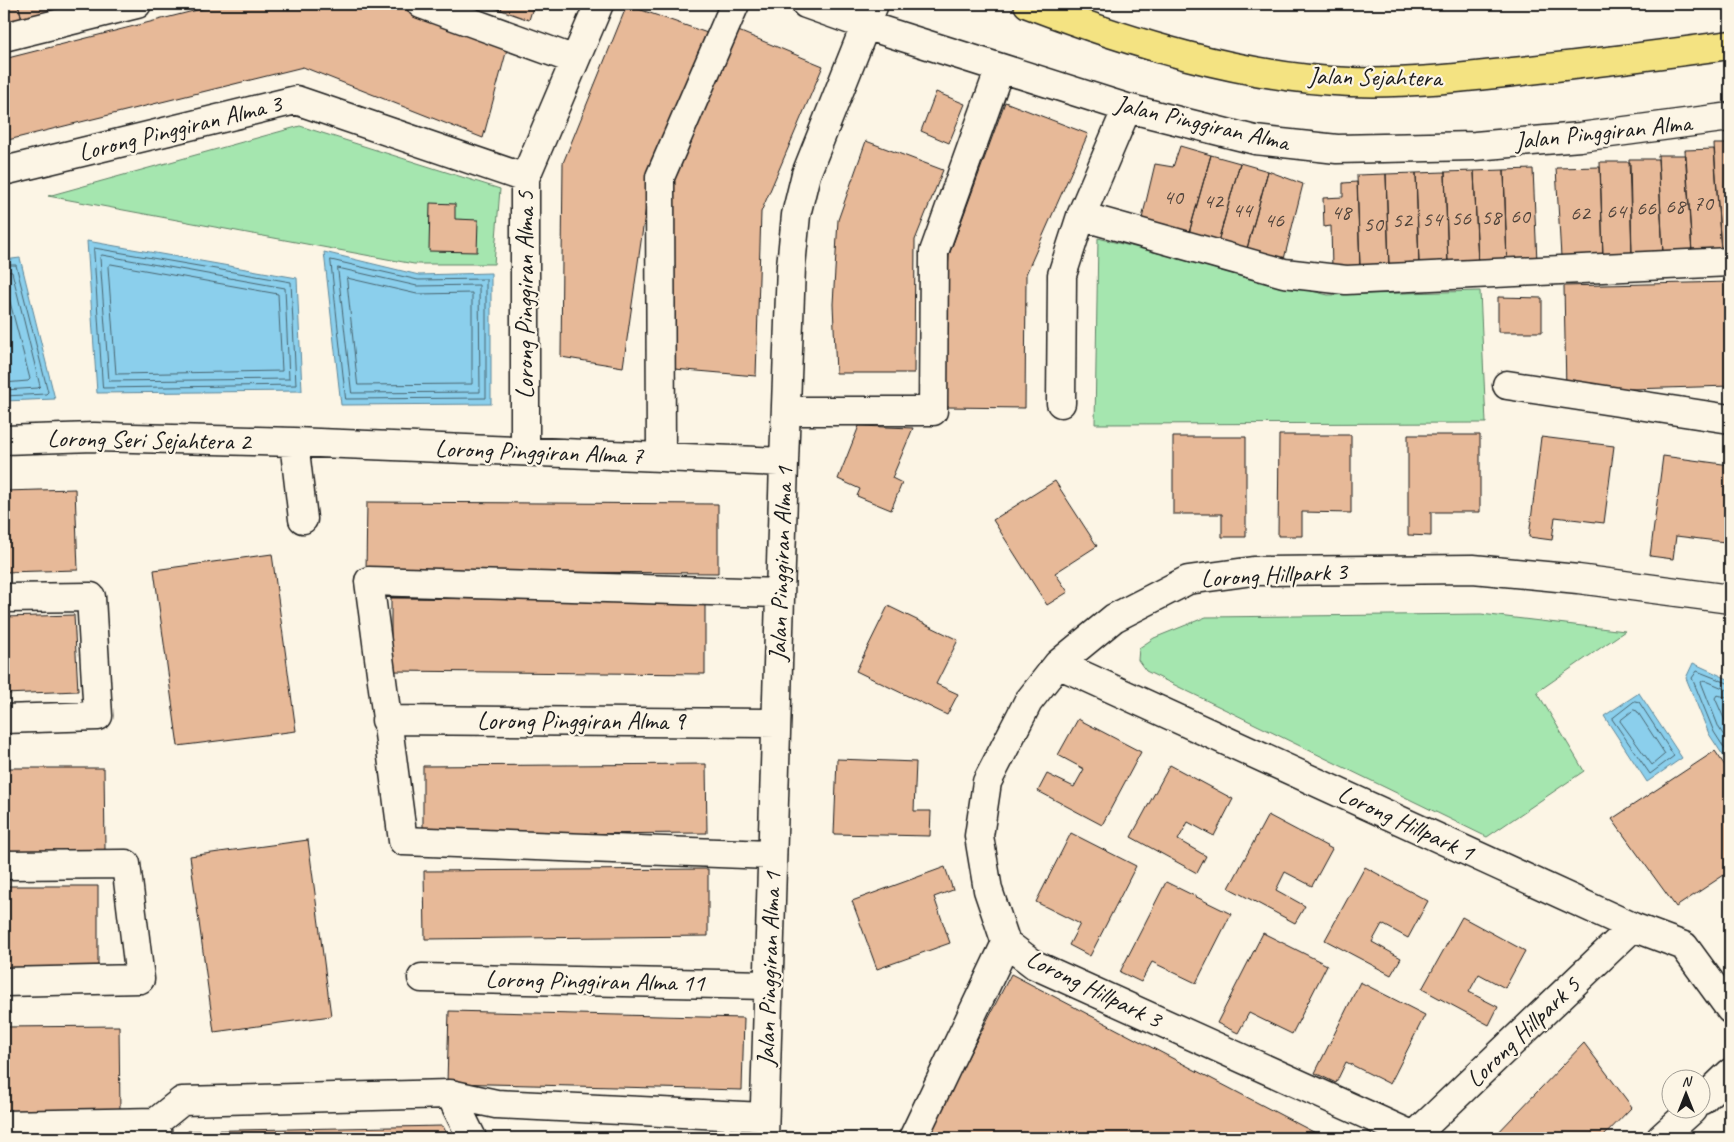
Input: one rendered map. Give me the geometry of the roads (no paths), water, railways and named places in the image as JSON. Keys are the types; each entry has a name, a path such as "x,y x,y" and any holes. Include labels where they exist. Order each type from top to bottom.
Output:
{"main road":[{"name":"Jalan Sejahtera","path":"1028,4 1132,40 1200,58 1270,74 1350,82 1437,80 1610,62 1730,45"}],"street":[{"path":"4,37 137,4"},
{"path":"421,4 575,60"},
{"name":"Lorong Pinggiran Alma 5","path":"525,452 525,178 599,4"},
{"path":"661,457 660,177 735,4"},
{"name":"Jalan Pinggiran Alma","path":"806,4 870,14 1000,68 1127,108 1255,140 1337,149 1475,146 1580,137 1730,117"},
{"name":"Jalan Pinggiran Alma 1","path":"764,1127 784,462 792,266 796,215 806,174 870,14"},
{"path":"787,411 933,411 934,252 1000,68"},
{"name":"Lorong Pinggiran Alma 3","path":"4,170 296,100 525,178"},
{"path":"1061,403 1062,275 1082,216 1127,108"},
{"path":"1082,216 1284,273 1346,280 1730,262"},
{"path":"1507,385 1730,419"},
{"name":"Lorong Seri Sejahtera 2","path":"4,440 94,437 294,442"},
{"path":"294,442 303,519"},
{"name":"Lorong Pinggiran Alma 7","path":"294,442 784,462"},
{"name":"Lorong Hillpark 3","path":"1414,1137 1035,965 1006,943 988,890 979,836 987,782 1028,702 1058,664 1114,618 1188,580 1253,571 1473,569 1578,579 1730,599"},
{"path":"772,855 403,841 369,581 780,594"},
{"path":"4,598 91,597 98,716 4,719"},
{"name":"Lorong Hillpark 1","path":"1058,664 1633,927 1684,946 1730,1009"},
{"name":"Lorong Pinggiran Alma 9","path":"386,720 776,723"},
{"path":"4,865 126,864 140,979 4,982"},
{"name":"Lorong Hillpark 5","path":"1414,1137 1633,927"},
{"path":"913,1138 1006,943"},
{"name":"Lorong Pinggiran Alma 11","path":"422,978 768,984"},
{"path":"1712,1090 1730,1073"},
{"path":"450,1094 472,1138"},
{"path":"4,1125 157,1130 182,1101 450,1094 496,1104 764,1127"},
{"path":"1662,1138 1681,1120"}],"water":[{"path":"87,241 297,278 302,391 97,393"},
{"path":"324,252 419,275 491,273 491,404 341,405"},
{"path":"20,258 55,399 4,401 4,260"},
{"path":"1693,663 1730,680 1730,766 1709,734 1686,678"},
{"path":"1639,693 1682,758 1647,782 1604,716"}]}
